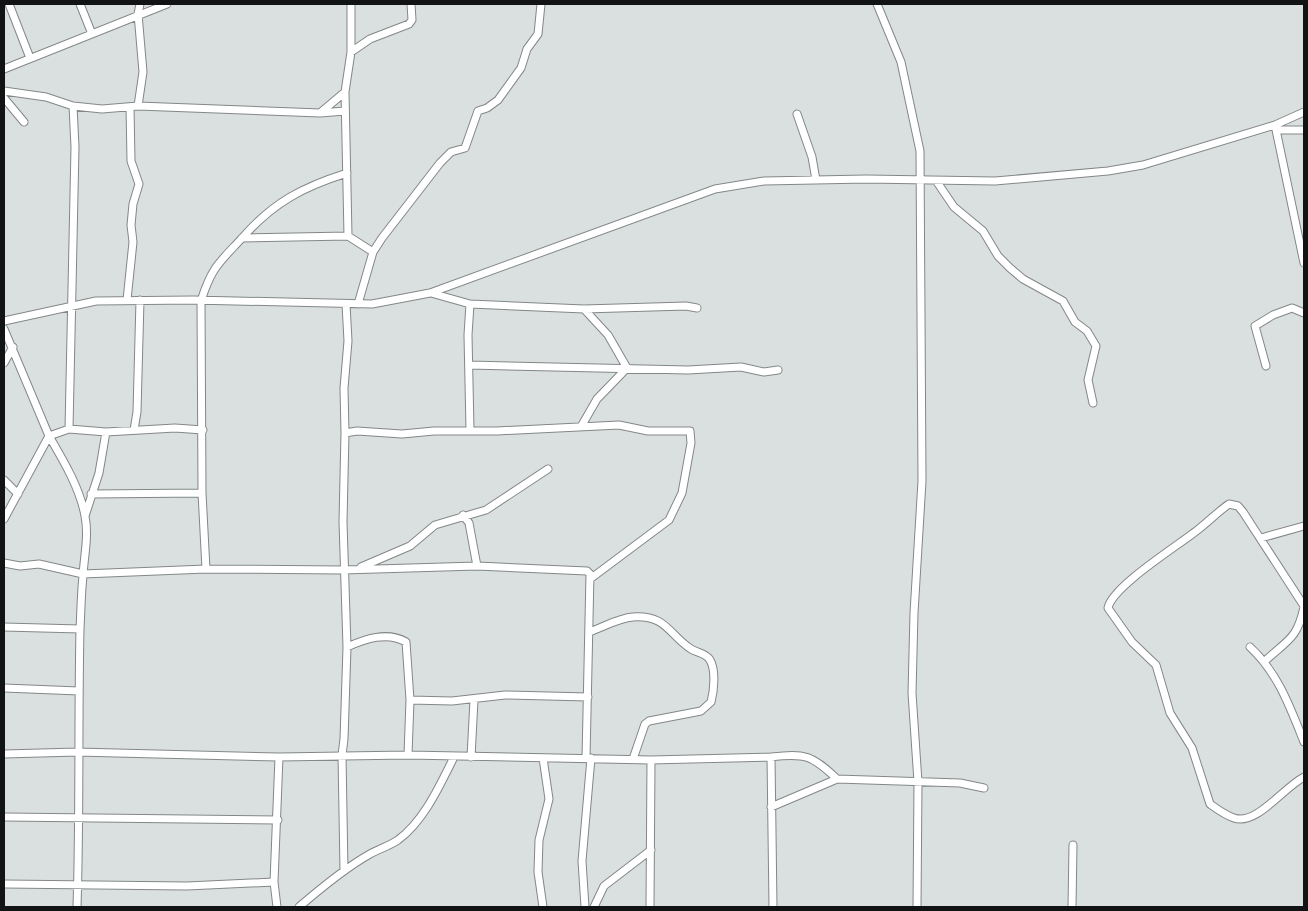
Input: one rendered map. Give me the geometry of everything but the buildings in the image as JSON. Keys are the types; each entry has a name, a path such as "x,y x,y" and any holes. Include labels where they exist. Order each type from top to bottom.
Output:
{"street":[{"path":"9,4 30,58"},
{"path":"80,4 92,34"},
{"path":"126,300 133,242 131,225 133,204 139,184 131,161 134,106 143,72 138,14 140,4"},
{"path":"4,69 167,4"},
{"path":"348,236 345,111 351,52 351,4"},
{"path":"351,52 370,39 409,24 412,20 411,4"},
{"path":"358,304 373,252 440,163 451,152 465,148 478,111 487,108 498,100 521,68 527,49 538,34 541,4"},
{"path":"877,4 901,62 920,151 922,481 914,604 912,693 918,782 917,907"},
{"path":"4,91 46,97 73,106 102,109 134,106 320,113 345,111"},
{"path":"320,113 346,92"},
{"path":"4,98 24,122"},
{"path":"68,429 72,351 70,322 73,306 75,147 73,106"},
{"path":"4,321 96,301 140,300 358,304 401,300 430,293 715,189 764,181 995,181 1127,168 1276,128 1304,112"},
{"path":"797,114 812,157 816,180"},
{"path":"1276,128 1304,130"},
{"path":"1276,128 1304,263"},
{"path":"206,569 202,493 202,301 206,283 216,264 253,224 278,204 315,183 347,173"},
{"path":"937,182 954,207 983,231 998,256 1024,279 1063,301 1075,322 1090,335 1096,346 1088,380 1093,403"},
{"path":"242,238 348,236 373,252"},
{"path":"430,293 470,304 584,308 686,306 697,308"},
{"path":"134,430 137,412 140,300"},
{"path":"344,871 342,755 347,647 344,570 344,388 348,341 346,304"},
{"path":"470,304 468,335 470,430"},
{"path":"584,308 608,335 627,368"},
{"path":"1266,366 1255,326 1284,310 1292,308 1304,312"},
{"path":"4,328 49,436 67,468 85,516 87,550 83,574 80,629 80,691 77,752 77,907"},
{"path":"4,363 13,347"},
{"path":"470,365 688,370 741,367 764,372 778,370"},
{"path":"582,426 597,399 627,368"},
{"path":"345,433 358,431 395,435 470,430 514,431 619,425 648,431 690,430 691,443 682,493 669,520 590,579"},
{"path":"4,519 49,436 68,429 106,432 175,428 203,430"},
{"path":"85,516 98,474 106,432"},
{"path":"356,569 410,546 435,525 486,510 548,469"},
{"path":"5,484 18,494"},
{"path":"91,494 202,493"},
{"path":"1265,661 1290,641 1301,619 1304,606 1281,573 1261,538 1238,506 1229,504 1176,546 1156,559 1114,596 1108,608 1132,642 1156,665 1170,713 1192,748 1210,804 1233,818 1249,819 1257,815 1291,784 1304,777"},
{"path":"463,516 469,523 477,566"},
{"path":"1261,538 1304,526"},
{"path":"4,563 20,566 40,564 83,574 206,569 344,570 477,566 586,571 590,574 590,579 588,758 582,861 585,907"},
{"path":"589,632 621,619 634,617 661,622 692,650 705,655 710,660 713,679 711,702 701,711 649,721 645,724 633,759"},
{"path":"4,627 80,629"},
{"path":"347,647 364,638 373,637 400,639 406,642 410,700 408,755"},
{"path":"1250,647 1265,661 1290,705 1304,742"},
{"path":"4,688 80,691"},
{"path":"410,700 474,700 504,695 588,697"},
{"path":"471,757 474,700"},
{"path":"4,754 77,752 279,757 408,755 651,760 794,755 817,760 837,779"},
{"path":"277,907 274,882 278,820 279,757"},
{"path":"299,907 344,871 371,853 398,840 408,831 441,784 454,757"},
{"path":"771,757 772,907"},
{"path":"543,758 549,799 542,820 539,840 538,872 543,907"},
{"path":"650,907 651,760"},
{"path":"771,807 837,779 960,783 984,788"},
{"path":"4,817 278,820"},
{"path":"1072,907 1073,846"},
{"path":"594,907 604,886 651,850"},
{"path":"4,884 187,886 274,882"}]}
